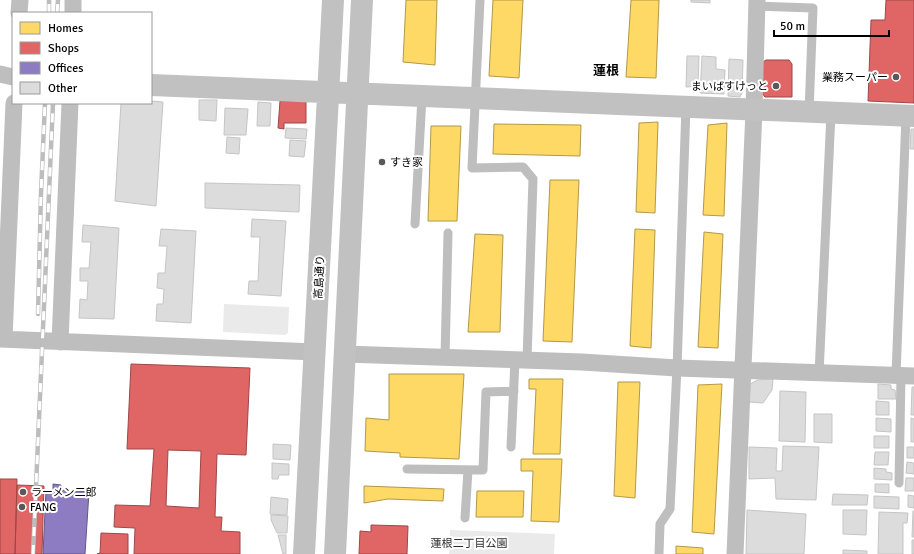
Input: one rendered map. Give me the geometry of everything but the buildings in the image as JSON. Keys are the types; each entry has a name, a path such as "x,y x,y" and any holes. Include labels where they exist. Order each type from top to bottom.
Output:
{"main road":[{"name":"高島通り","path":"304,554 333,0"},
{"path":"335,554 362,0"},
{"path":"152,85 910,116"}],"street":[{"path":"19,12 20,0"},
{"path":"73,0 73,12"},
{"path":"736,554 754,110 756,3"},
{"path":"0,74 12,77"},
{"path":"14,104 2,339 315,352"},
{"path":"60,342 70,104"},
{"path":"344,354 582,362 677,368 904,376"}],"lane":[{"path":"480,0 472,168 523,167 533,179 521,360 514,392 511,447"},
{"path":"756,3 813,8 810,112"},
{"path":"415,224 422,97"},
{"path":"659,554 660,524 670,509 677,368 686,107"},
{"path":"819,374 831,113"},
{"path":"899,483 904,376 910,116"},
{"path":"445,357 448,233"},
{"path":"407,469 483,470 486,392 514,392"},
{"path":"465,518 468,470"}],"green space":[{"path":"224,304 289,307 288,333 285,335 223,332"},
{"name":"蓮根二丁目公園","path":"450,530 555,534 554,554 449,554"}],"railway":[{"path":"49,0 49,12"},
{"path":"57,12 58,0"},
{"path":"38,314 45,104"},
{"path":"33,554 53,104"}],"place":[{"name":"業務スーパー","path":"896,77"},
{"name":"まいばすけっと","path":"776,86"},
{"name":"すき家","path":"382,162"},
{"name":"ラーメン二郎","path":"23,492"},
{"name":"FANG","path":"22,507"}],"district":[{"name":"蓮根","path":"606,70"}]}
